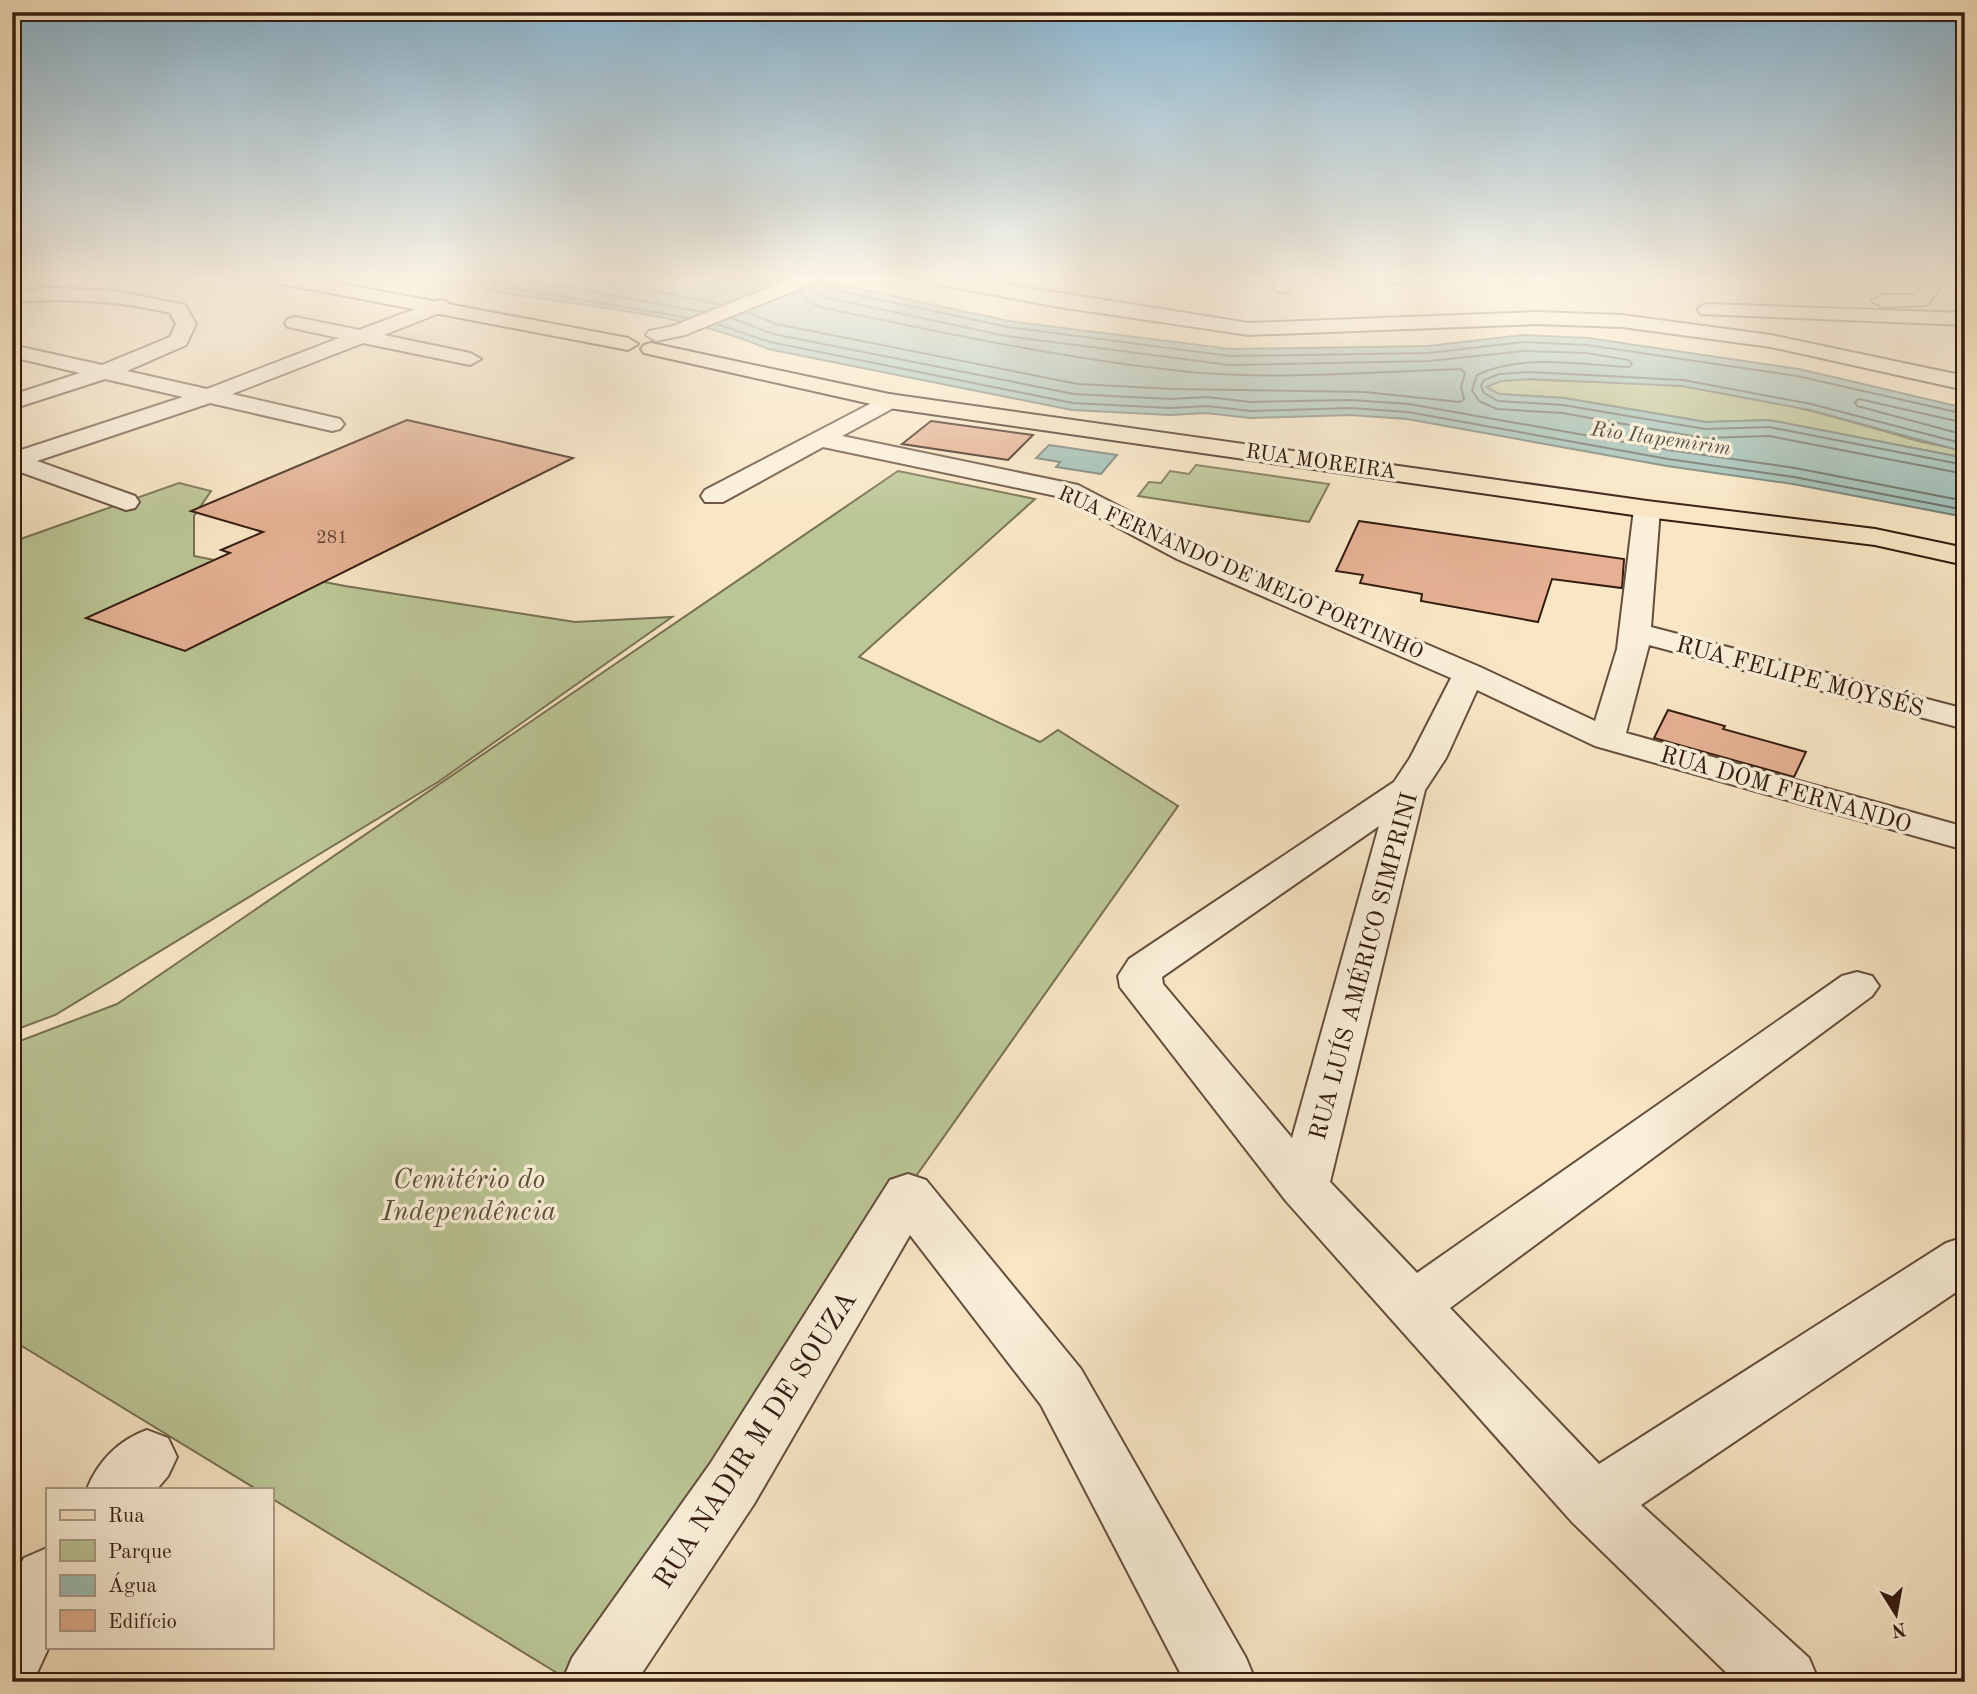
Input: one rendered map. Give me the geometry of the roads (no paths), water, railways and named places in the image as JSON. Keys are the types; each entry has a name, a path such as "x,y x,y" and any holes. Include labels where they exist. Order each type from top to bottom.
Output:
{"main road":[{"name":"RUA MOREIRA","path":"725,357 889,401 1647,509 1875,537 1965,557"}],"street":[{"path":"33,357 111,372 332,424"},
{"path":"12,402 111,372 144,357"},
{"path":"13,461 208,396 308,357"},
{"path":"460,357 470,359"},
{"path":"1845,357 1965,383"},
{"path":"714,496 889,401"},
{"name":"RUA FERNANDO DE MELO PORTINHO","path":"820,439 1069,491 1187,552 1469,674 1606,739"},
{"path":"13,461 126,502"},
{"path":"1606,739 1633,649 1647,509"},
{"name":"RUA FELIPE MOYSÉS","path":"1634,632 1965,719"},
{"name":"RUA LUÍS AMÉRICO SIMPRINI","path":"1304,1187 1407,790 1428,758 1469,674"},
{"name":"RUA DOM FERNANDO","path":"1606,739 1965,839"},
{"path":"1407,790 1144,969 1140,976 1142,987 1304,1187 1594,1502 1785,1682"},
{"path":"1413,1305 1857,986"},
{"name":"RUA NADIR M DE SOUZA","path":"596,1682 732,1485 908,1194 1061,1387 1222,1682"},
{"path":"1594,1502 1965,1258"},
{"path":"12,1651 46,1582"}],"water":[{"name":"Rio Itapemirim","path":"808,357 1718,357 1799,369 1965,408 1965,452 1810,410 1682,386 1531,379 1501,381 1486,387 1499,394 1564,398 1706,422 1769,420 1965,458 1965,517 1793,484 1667,466 1407,419 1350,415 1250,418 1206,413 1170,415 1072,410"},
{"path":"1049,445 1117,455 1101,474 1056,467 1060,462 1036,458"}],"park label":[{"name":"Cemitério do Independência","path":"469,1194"}]}
